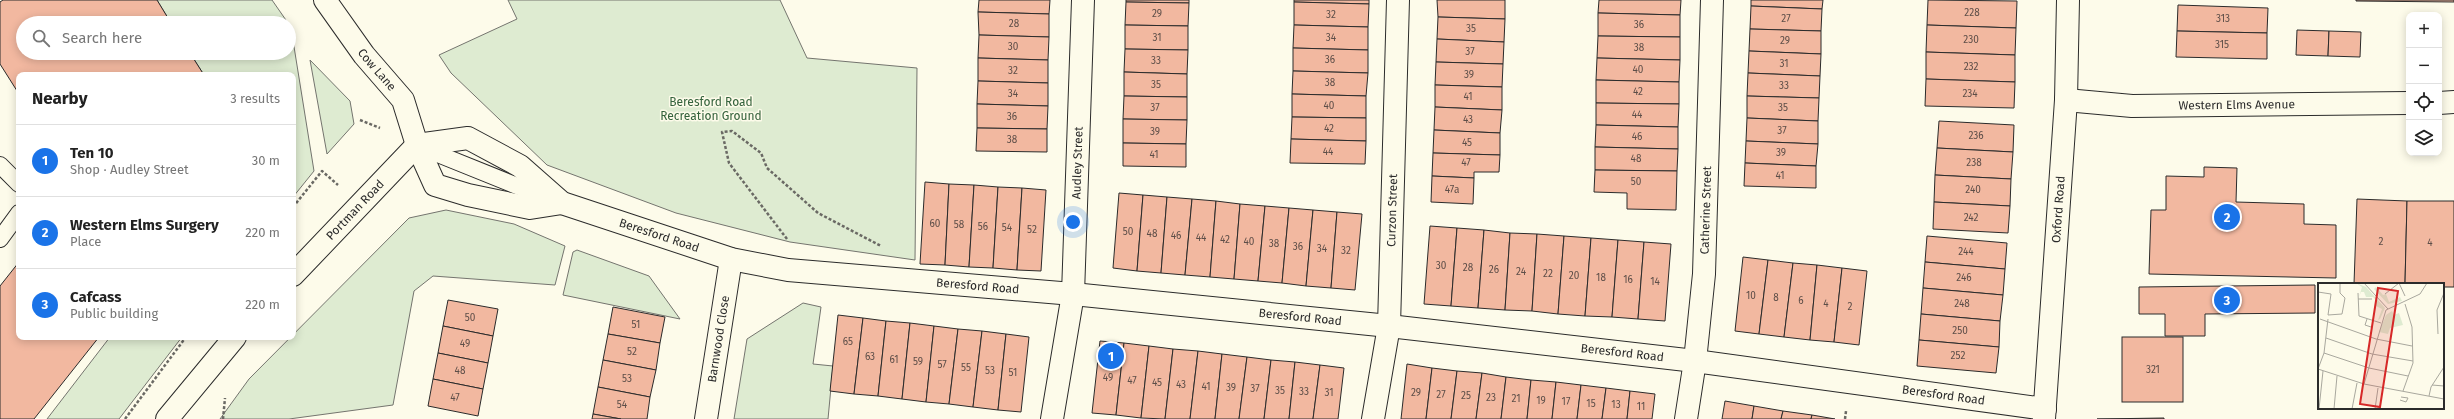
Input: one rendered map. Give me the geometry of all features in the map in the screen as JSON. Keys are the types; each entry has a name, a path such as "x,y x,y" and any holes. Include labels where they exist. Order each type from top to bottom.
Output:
{"street":[{"name":"Cow Lane","path":"325,0 364,55 403,100 417,145"},
{"name":"Audley Street","path":"1052,419 1073,294 1083,0"},
{"name":"Curzon Street","path":"1373,419 1389,326 1398,0"},
{"name":"Catherine Street","path":"1686,419 1695,361 1704,274 1712,0"},
{"name":"Oxford Road","path":"2044,414 2066,100 2068,0"},
{"name":"Western Elms Avenue","path":"2066,100 2132,106 2406,103"},
{"path":"2442,102 2454,102"},
{"name":"Beresford Road","path":"562,204 530,208 468,195 435,185 417,145 468,138 520,166 562,204 731,259 788,270 1073,294 1389,326 1695,361 2044,414"},
{"name":"Portman Road","path":"296,273 417,145"},
{"name":"Barnwood Close","path":"706,419 731,259"},
{"path":"167,419 233,340"}],"lane":[{"path":"0,165 16,181"},
{"path":"0,239 16,217"}],"path":[{"path":"788,270 790,242 729,163 722,132 732,131 761,154 767,168 818,213 910,260 910,281"},
{"path":"296,203 322,171"},
{"path":"125,419 184,340"}],"green space":[{"path":"157,0 272,0 283,16 167,16"},
{"name":"Beresford Road Recreation Ground","path":"508,0 780,0 807,58 917,68 915,260 790,242 676,213 547,165 451,73 439,55 517,19"},
{"path":"296,59 314,171 296,193 296,72 202,72 194,60"},
{"path":"310,60 350,101 354,124 327,154"},
{"path":"446,210 514,224 565,246 555,285 433,276 414,291 393,405 289,419 220,419 249,379 288,340 296,340 296,332 409,218"},
{"path":"577,250 649,276 680,319 563,295 573,252"},
{"path":"803,303 821,307 813,364 833,366 828,419 734,419 747,339"},
{"path":"108,340 180,340 119,419 47,419"}],"building":[{"path":"3,0 157,0 167,16 16,16 16,60 194,60 202,72 16,72 16,89 0,64 0,2"},
{"path":"979,0 1050,0 1049,14 978,12"},
{"path":"1126,0 1189,0 1189,3 1126,2"},
{"path":"1294,0 1369,0 1369,4 1294,2"},
{"path":"1437,0 1505,0 1505,19 1438,17"},
{"path":"1599,0 1681,0 1680,15 1598,13"},
{"path":"1751,0 1823,0 1822,9 1751,6"},
{"path":"1928,0 2017,1 2016,28 1927,25"},
{"path":"2454,0 2454,2 2356,1"},
{"path":"1126,2 1189,3 1188,26 1125,25"},
{"path":"1294,2 1369,4 1368,27 1294,25"},
{"path":"2178,5 2268,8 2267,33 2177,31"},
{"path":"1751,6 1822,9 1821,31 1750,29"},
{"path":"978,12 1049,14 1049,37 979,35"},
{"path":"1598,13 1680,15 1680,37 1598,36"},
{"path":"1438,17 1505,19 1504,42 1437,39"},
{"path":"1125,25 1188,26 1188,50 1125,49"},
{"path":"1294,25 1368,27 1368,50 1293,48"},
{"path":"1927,25 2016,28 2015,55 1926,52"},
{"path":"1750,29 1821,31 1821,54 1749,51"},
{"path":"2297,30 2329,31 2328,56 2296,55"},
{"path":"2177,31 2267,33 2267,59 2176,57"},
{"path":"2329,31 2361,32 2360,57 2328,56"},
{"path":"979,35 1049,37 1048,60 978,58"},
{"path":"1598,36 1680,37 1680,60 1597,58"},
{"path":"1437,39 1504,42 1503,64 1436,62"},
{"path":"1293,48 1368,50 1368,73 1293,71"},
{"path":"1125,49 1188,50 1187,74 1124,72"},
{"path":"1749,51 1821,54 1820,76 1748,73"},
{"path":"1926,52 2015,55 2015,82 1926,79"},
{"path":"978,58 1048,60 1048,83 978,81"},
{"path":"1597,58 1680,60 1679,82 1596,80"},
{"path":"1436,62 1503,64 1502,87 1435,85"},
{"path":"1293,71 1368,73 1366,96 1292,94"},
{"path":"1124,72 1187,74 1187,97 1124,96"},
{"path":"1748,73 1820,76 1819,98 1747,96"},
{"path":"1926,79 2015,82 2014,108 1925,106"},
{"path":"1596,80 1679,82 1679,104 1596,103"},
{"path":"978,81 1048,83 1048,106 977,104"},
{"path":"1435,85 1502,87 1502,110 1435,107"},
{"path":"1292,94 1366,96 1366,118 1292,117"},
{"path":"1124,96 1187,97 1187,120 1123,119"},
{"path":"1747,96 1819,98 1818,121 1747,118"},
{"path":"1596,103 1679,104 1678,127 1596,125"},
{"path":"977,104 1048,106 1047,129 977,128"},
{"path":"1435,107 1502,110 1500,133 1434,130"},
{"path":"1292,117 1366,118 1366,141 1291,139"},
{"path":"1747,118 1818,121 1818,144 1746,141"},
{"path":"1123,119 1187,120 1186,144 1123,143"},
{"path":"1939,121 2014,125 2013,152 1937,148"},
{"path":"1596,125 1678,127 1678,149 1595,147"},
{"path":"977,128 1047,129 1047,152 976,151"},
{"path":"1434,130 1500,133 1500,155 1433,153"},
{"path":"1291,139 1366,141 1365,164 1290,163"},
{"path":"1746,141 1818,144 1816,166 1745,163"},
{"path":"1123,143 1186,144 1186,167 1123,166"},
{"path":"1595,147 1678,149 1677,171 1595,170"},
{"path":"1937,148 2013,152 2011,179 1935,175"},
{"path":"1433,153 1500,155 1499,172 1474,172 1474,178 1432,176"},
{"path":"1745,163 1816,166 1816,188 1744,186"},
{"path":"2204,167 2237,168 2236,202 2304,204 2304,224 2336,225 2336,278 2149,274 2151,210 2166,210 2166,176 2204,177"},
{"path":"1595,170 1677,171 1676,210 1627,209 1627,193 1594,192"},
{"path":"1935,175 2011,179 2010,206 1934,202"},
{"path":"1432,176 1474,178 1473,204 1431,202"},
{"path":"925,182 949,184 945,265 920,264"},
{"path":"949,184 974,185 969,267 945,265"},
{"path":"974,185 998,187 993,268 969,267"},
{"path":"998,187 1022,188 1017,270 993,268"},
{"path":"1022,188 1046,190 1041,271 1017,270"},
{"path":"1119,193 1143,195 1137,271 1113,268"},
{"path":"1143,195 1167,197 1161,273 1137,271"},
{"path":"1167,197 1192,199 1185,275 1161,273"},
{"path":"1192,199 1216,201 1210,277 1185,275"},
{"path":"2357,199 2407,201 2405,283 2354,283"},
{"path":"1216,201 1240,204 1234,279 1210,277"},
{"path":"2407,201 2454,201 2454,287 2444,287 2444,283 2405,283"},
{"path":"1934,202 2010,206 2008,233 1933,229"},
{"path":"1240,204 1265,206 1258,281 1234,279"},
{"path":"1265,206 1289,208 1282,283 1258,281"},
{"path":"1289,208 1313,210 1306,286 1282,283"},
{"path":"1313,210 1337,212 1331,288 1306,286"},
{"path":"1337,212 1362,214 1355,290 1331,288"},
{"path":"1430,226 1457,228 1451,306 1424,304"},
{"path":"1457,228 1484,230 1478,308 1451,306"},
{"path":"1484,230 1510,233 1505,310 1478,308"},
{"path":"1510,233 1537,234 1532,311 1505,310"},
{"path":"1537,234 1564,236 1558,314 1532,311"},
{"path":"1564,236 1591,238 1585,316 1558,314"},
{"path":"1927,236 2007,243 2005,269 1925,262"},
{"path":"1591,238 1618,240 1612,317 1585,316"},
{"path":"1618,240 1644,242 1638,319 1612,317"},
{"path":"1644,242 1671,244 1665,321 1638,319"},
{"path":"1743,257 1768,260 1759,334 1735,331"},
{"path":"1768,260 1793,263 1784,337 1759,334"},
{"path":"1925,262 2005,269 2003,295 1923,288"},
{"path":"1793,263 1817,265 1810,340 1784,337"},
{"path":"1817,265 1842,268 1834,342 1810,340"},
{"path":"16,266 16,340 97,340 34,419 0,419 0,286"},
{"path":"1842,268 1867,271 1859,345 1834,342"},
{"path":"2315,285 2315,313 2205,314 2205,336 2165,336 2165,314 2139,314 2139,287"},
{"path":"1923,288 2003,295 2000,321 1921,314"},
{"path":"448,300 498,309 493,336 443,326"},
{"path":"613,307 665,317 660,343 608,334"},
{"path":"1921,314 2000,321 1999,347 1919,340"},
{"path":"838,315 863,318 854,394 830,391"},
{"path":"863,318 886,321 878,396 854,394"},
{"path":"886,321 910,323 902,399 878,396"},
{"path":"910,323 934,326 926,402 902,399"},
{"path":"443,326 493,336 488,363 438,353"},
{"path":"934,326 958,329 949,404 926,402"},
{"path":"958,329 982,331 973,407 949,404"},
{"path":"982,331 1006,334 998,410 973,407"},
{"path":"608,334 660,343 656,370 603,360"},
{"path":"1006,334 1029,337 1021,412 998,410"},
{"path":"2122,337 2183,337 2183,402 2122,402"},
{"path":"1919,340 1999,347 1996,373 1917,366"},
{"path":"1100,341 1124,343 1116,415 1092,413"},
{"path":"1124,343 1149,346 1141,418 1116,415"},
{"path":"1149,346 1173,349 1165,419 1141,418"},
{"path":"1173,349 1198,351 1190,419 1165,419"},
{"path":"1198,351 1222,354 1215,419 1190,419"},
{"path":"438,353 488,363 483,389 433,379"},
{"path":"1222,354 1247,357 1239,419 1215,419"},
{"path":"1247,357 1271,360 1264,419 1239,419"},
{"path":"603,360 656,370 650,397 598,387"},
{"path":"1271,360 1295,362 1289,419 1264,419"},
{"path":"1295,362 1320,365 1313,419 1289,419"},
{"path":"1407,364 1432,368 1426,419 1401,419"},
{"path":"1320,365 1344,368 1338,419 1313,419"},
{"path":"1432,368 1457,371 1451,419 1426,419"},
{"path":"1457,371 1482,373 1476,419 1451,419"},
{"path":"1482,373 1506,377 1501,419 1476,419"},
{"path":"1506,377 1531,380 1527,419 1501,419"},
{"path":"433,379 483,389 478,416 428,406"},
{"path":"1531,380 1556,382 1552,419 1527,419"},
{"path":"1556,382 1581,385 1577,419 1552,419"},
{"path":"1581,385 1606,388 1602,419 1577,419"},
{"path":"598,387 650,397 647,419 621,419 593,414"},
{"path":"1606,388 1630,391 1627,419 1602,419"},
{"path":"1630,391 1655,394 1652,419 1627,419"},
{"path":"1725,401 1754,406 1752,419 1722,419"},
{"path":"1754,406 1783,411 1781,419 1752,419"},
{"path":"1783,411 1812,415 1811,419 1781,419"},
{"path":"593,414 621,419 592,419"},
{"path":"1812,415 1835,419 1811,419"},
{"path":"2164,418 2164,419 2097,419"}],"place":[{"name":"Western Elms Surgery","path":"2227,217"},
{"name":"Cafcass","path":"2227,300"},
{"name":"Ten 10","path":"1111,356"}]}
